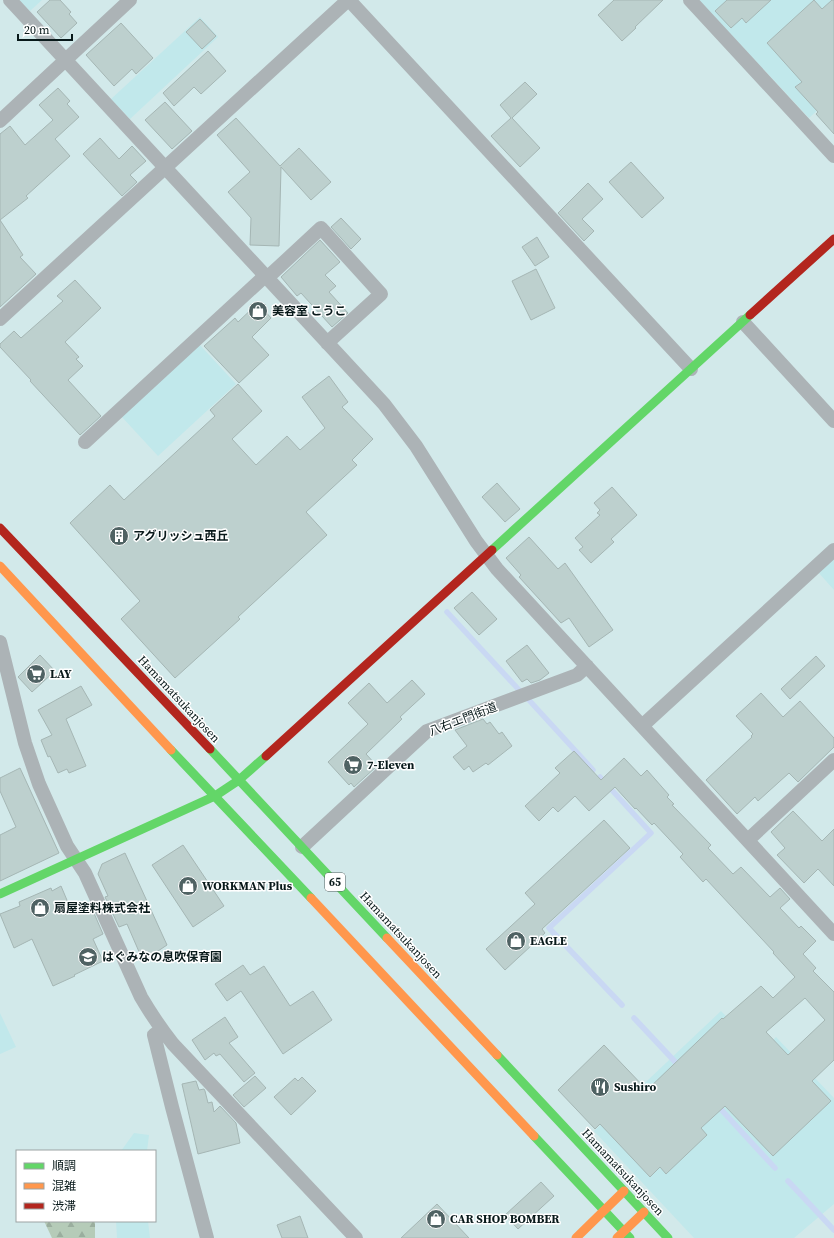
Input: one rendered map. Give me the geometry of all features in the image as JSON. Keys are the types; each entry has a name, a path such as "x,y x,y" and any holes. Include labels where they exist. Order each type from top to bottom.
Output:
{"main road":[{"path":"0,894 215,796 239,780 834,239"},
{"name":"Hamamatsukanjosen","path":"0,528 239,780 668,1238"},
{"name":"65","path":"0,566 627,1235"},
{"path":"576,1238 624,1191"},
{"path":"617,1238 627,1235 644,1212"}],"street":[{"path":"10,0 384,404 406,432 476,541 498,569 834,934"},
{"path":"0,120 130,0"},
{"path":"0,320 348,0 690,369"},
{"path":"690,0 834,156"},
{"path":"85,442 266,276 321,228 381,294 327,343"},
{"path":"743,322 834,421"},
{"path":"642,726 834,550"},
{"path":"0,642 29,757 39,784 64,839 84,873 141,997 161,1030 356,1238"},
{"name":"八右エ門街道","path":"302,847 427,731 577,676 587,666"},
{"path":"748,840 834,760"},
{"path":"161,1030 154,1035 207,1238"}],"shaded area":[{"path":"19,0 42,0 30,11"},
{"path":"699,0 834,0 834,95 809,118"},
{"path":"200,17 218,37 130,119 111,99"},
{"path":"199,344 236,384 158,456 121,416"},
{"path":"834,557 834,590 818,572"},
{"path":"721,1011 761,1052 776,1037 834,1098 834,1204 794,1238 694,1238 594,1131"},
{"path":"0,1013 16,1047 0,1054"},
{"path":"134,1133 149,1135 147,1150 122,1150"},
{"path":"116,1222 148,1222 150,1238 117,1238"}],"green space":[{"path":"44,1222 95,1222 95,1238 52,1238"}],"building":[{"path":"50,0 60,0 71,12 69,14 77,23 61,38 37,12"},
{"path":"614,0 663,0 622,41 598,15"},
{"path":"727,0 771,0 746,23 742,18 731,28 715,11"},
{"path":"814,0 822,9 834,0 834,134 816,114 818,112 795,87 802,82 767,43"},
{"path":"200,19 216,36 202,49 186,32"},
{"path":"121,23 153,58 136,74 132,69 114,86 86,55"},
{"path":"208,51 226,71 201,94 194,87 174,106 163,93"},
{"path":"525,82 537,94 512,118 540,148 520,167 491,136 511,118 500,105"},
{"path":"58,88 70,101 67,104 79,117 55,139 70,156 26,196 28,198 0,220 0,134 10,126 25,145 53,120 39,105"},
{"path":"165,102 192,131 172,149 145,120"},
{"path":"236,118 280,166 299,148 331,182 311,200 281,167 279,246 250,245 251,218 228,192 250,172 217,135"},
{"path":"100,138 119,159 132,146 146,161 130,175 137,182 122,196 83,154"},
{"path":"631,162 664,198 642,218 609,182"},
{"path":"588,183 603,199 582,219 594,231 584,241 558,213"},
{"path":"341,218 361,239 351,249 331,227"},
{"path":"0,220 23,255 20,257 36,274 0,307"},
{"path":"537,237 549,257 535,266 522,247"},
{"path":"320,240 340,262 325,275 336,286 329,292 348,313 332,327 301,293 297,296 281,277"},
{"path":"536,269 555,308 531,320 512,281"},
{"path":"75,280 101,308 65,342 79,357 76,359 83,366 68,380 101,416 80,435 0,347 0,344 14,331 21,338 63,301 57,296"},
{"path":"258,303 271,318 252,337 269,355 239,383 204,346 235,318 238,322"},
{"path":"329,376 348,402 342,407 373,439 352,460 357,465 306,512 327,535 238,617 240,619 175,678 121,619 140,601 70,523 110,485 124,500 215,416 210,410 238,384 262,411 232,439 256,465 287,436 300,450 325,428 302,397"},
{"path":"497,483 520,509 505,522 482,497"},
{"path":"612,487 637,515 611,539 614,542 591,563 579,550 583,547 575,538 600,515 597,513 600,510 594,503"},
{"path":"529,537 558,569 565,563 613,630 589,647 569,618 561,623 519,577 521,575 506,558"},
{"path":"472,592 497,619 479,635 454,608"},
{"path":"527,645 549,673 540,680 531,683 527,679 522,682 506,661"},
{"path":"40,655 55,671 32,692 18,677"},
{"path":"816,656 825,666 790,699 781,689"},
{"path":"412,680 425,694 400,717 402,719 366,754 377,766 354,787 351,783 349,785 328,762 368,724 348,703 369,683 387,703"},
{"path":"81,686 92,705 66,719 86,766 69,773 67,769 58,773 50,756 48,757 41,740 52,735 38,710"},
{"path":"761,693 783,717 800,701 834,738 834,747 798,782 789,773 758,801 755,797 737,814 706,780 752,737 751,736 753,734 736,716"},
{"path":"483,719 487,724 490,722 499,734 502,732 512,746 488,765 486,763 473,772 469,766 464,770 453,757 467,746 455,730"},
{"path":"574,751 601,780 624,758 641,776 647,770 669,795 667,797 674,804 672,805 711,845 708,848 733,874 741,867 770,897 780,888 790,899 780,908 799,928 801,926 816,941 803,954 816,968 813,971 834,992 834,1060 812,1081 831,1101 773,1156 725,1106 701,1128 707,1135 666,1174 660,1167 650,1177 600,1124 595,1129 558,1090 604,1045 647,1090 722,1018 723,1019 761,986 773,998 795,977 773,953 774,952 706,879 703,882 680,857 683,854 654,823 652,825 615,787 589,811 575,796 558,812 553,807 539,821 525,806 560,773 555,768","holes":["805,998 825,1020 788,1055 766,1032"]},
{"path":"20,768 59,853 0,881 0,835 16,827 0,791 0,778"},
{"path":"793,811 822,841 834,829 834,886 818,869 804,883 777,855 785,848 771,832"},
{"path":"604,820 630,848 542,929 545,933 505,970 486,949 535,904 525,893"},
{"name":"WORKMAN Plus","path":"183,845 224,906 193,927 152,865"},
{"path":"125,853 167,945 143,961 127,924 119,927 105,897 108,896 98,874 102,864"},
{"path":"61,886 72,912 90,904 103,934 93,939 103,961 53,986 32,939 14,948 0,914 20,906 19,902 51,888 52,891"},
{"path":"243,965 250,975 264,966 290,1006 313,991 332,1020 283,1054 241,991 227,1001 215,984"},
{"path":"225,1017 238,1037 229,1043 255,1073 244,1082 220,1054 216,1056 214,1053 205,1060 192,1040"},
{"path":"255,1076 266,1088 244,1107 233,1095"},
{"path":"302,1077 316,1091 291,1115 274,1097 295,1078 298,1081"},
{"path":"196,1081 199,1090 204,1089 208,1103 212,1102 214,1112 220,1106 236,1123 240,1143 198,1154 182,1084"},
{"path":"541,1182 554,1196 518,1229 505,1215"},
{"name":"CAR SHOP BOMBER","path":"437,1204 469,1238 401,1238"},
{"path":"300,1216 308,1238 282,1238 277,1225"}],"waterway":[{"path":"447,612 520,691"},
{"path":"528,699 593,770"},
{"path":"600,777 651,833 549,928 622,1005"},
{"path":"634,1018 680,1067"},
{"path":"716,1104 775,1168"},
{"path":"788,1181 834,1230"}],"traffic: fast":[{"path":"492,550 750,315"},
{"path":"210,749 387,938"},
{"path":"171,750 311,898"},
{"path":"0,894 215,796 239,780 266,756"},
{"path":"497,1055 668,1238"},
{"path":"534,1136 630,1238"}],"traffic: slow":[{"path":"0,566 171,750"},
{"path":"311,898 534,1136"},
{"path":"387,938 497,1055"},
{"path":"576,1238 624,1191"},
{"path":"617,1238 644,1212"}],"traffic: jam":[{"path":"750,315 834,239"},
{"path":"0,528 210,749"},
{"path":"266,756 492,550"}],"place":[{"name":"美容室 こうこ","path":"258,311"},
{"name":"アグリッシュ西丘","path":"119,536"},
{"name":"LAY","path":"36,674"},
{"name":"7-Eleven","path":"353,765"},
{"name":"WORKMAN Plus","path":"188,886"},
{"name":"扇屋塗料株式会社","path":"40,908"},
{"name":"EAGLE","path":"516,941"},
{"name":"はぐみなの息吹保育園","path":"88,957"},
{"name":"Sushiro","path":"600,1087"},
{"name":"CAR SHOP BOMBER","path":"436,1219"}]}
